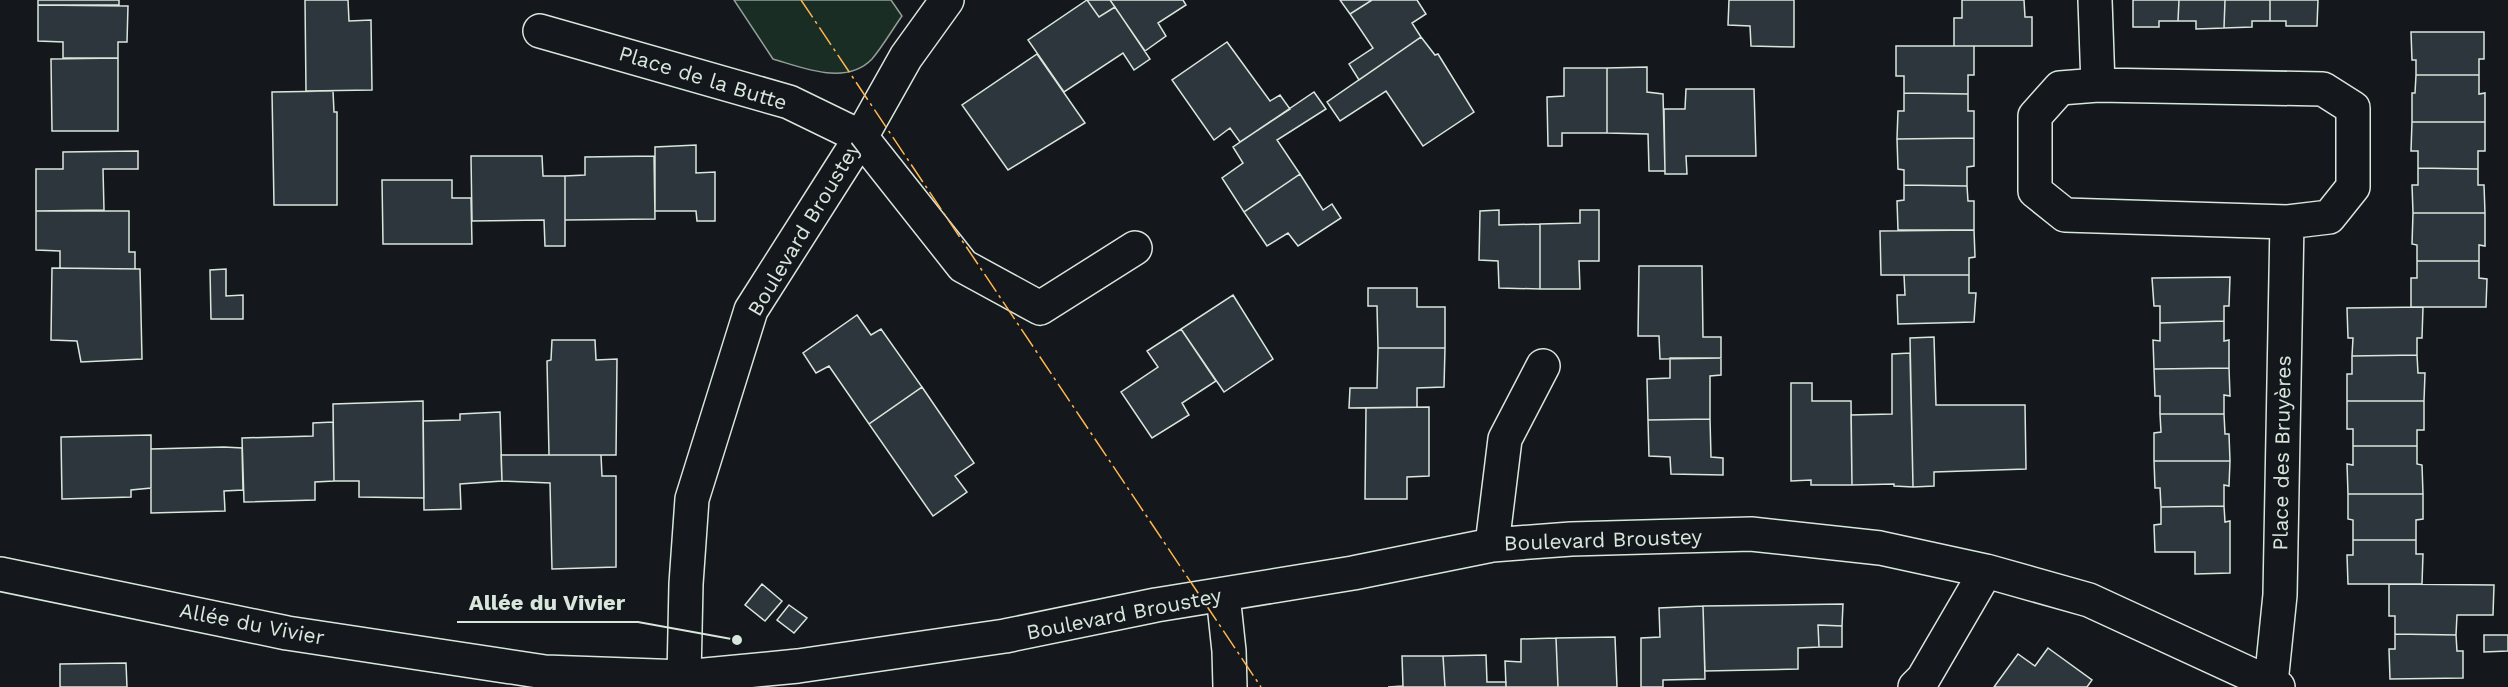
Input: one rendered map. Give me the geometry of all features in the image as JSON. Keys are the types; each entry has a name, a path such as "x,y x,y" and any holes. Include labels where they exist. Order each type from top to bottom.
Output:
{"street":[{"name":"Boulevard Broustey","path":"947,0 906,57 861,137 751,310 693,499 686,584 684,682 1005,636 1156,605 1353,573 1492,545 1571,539 1751,534 1880,548 1986,571 2089,600 2274,685"},
{"path":"2095,0 2098,85"},
{"name":"Place de la Butte","path":"540,31 789,102 861,137"},
{"path":"2098,85 2323,89 2353,108 2354,187 2329,217 2287,222 2065,215 2035,191 2035,116 2060,88 2098,85"},
{"path":"861,137 963,266 1040,308 1135,248"},
{"name":"Place des Bruyères","path":"2274,685 2280,595 2287,222"},
{"path":"1492,545 1505,439 1543,366"},
{"path":"1915,687 1923,679 1986,571"},
{"name":"Allée du Vivier","path":"0,574 287,633 534,670 684,682"},
{"path":"1223,595 1230,687"}],"green space":[{"path":"734,0 891,0 902,16 876,54 862,67 850,72 824,72 773,59"}],"building":[{"path":"38,0 119,0 119,5 38,5"},
{"path":"305,0 348,0 349,21 371,20 372,90 306,91"},
{"path":"1087,0 1099,17 1115,7 1150,59 1134,70 1123,53 1064,92 1028,40"},
{"path":"1087,0 1110,0 1115,7 1099,17"},
{"path":"1110,0 1183,0 1186,5 1158,23 1166,36 1145,51"},
{"path":"1340,0 1372,0 1350,14"},
{"path":"1372,0 1417,0 1426,14 1412,23 1421,37 1359,80 1349,64 1373,48 1350,14"},
{"path":"1729,0 1794,0 1794,47 1751,46 1750,26 1728,25"},
{"path":"1962,0 2024,0 2025,17 2032,17 2032,46 1954,46 1954,18 1962,18"},
{"path":"2133,0 2179,0 2178,21 2159,21 2159,27 2133,27"},
{"path":"2179,0 2225,0 2224,28 2196,29 2196,21 2178,21"},
{"path":"2225,0 2270,0 2270,21 2252,21 2252,27 2224,28"},
{"path":"2270,0 2318,0 2317,26 2286,26 2286,21 2270,21"},
{"path":"38,5 128,6 127,42 118,42 118,58 63,58 63,42 38,41"},
{"path":"2411,32 2484,32 2484,59 2479,59 2479,75 2416,75 2416,60 2412,60"},
{"path":"1421,37 1435,55 1438,54 1474,112 1423,146 1386,91 1340,121 1327,102"},
{"path":"1227,42 1270,101 1280,95 1290,109 1240,142 1230,128 1214,140 1172,80"},
{"path":"1896,46 1974,46 1974,75 1968,75 1968,94 1904,93 1904,76 1896,76"},
{"path":"1037,54 1085,123 1008,170 962,105"},
{"path":"118,58 118,131 52,131 51,59"},
{"path":"1647,67 1647,92 1663,94 1665,171 1649,171 1648,134 1607,133 1607,68"},
{"path":"1564,68 1607,68 1607,133 1562,133 1562,146 1548,146 1547,97 1564,96"},
{"path":"2416,75 2479,75 2479,94 2485,93 2485,122 2412,122 2412,93 2415,93"},
{"path":"1686,89 1754,89 1756,156 1686,156 1687,174 1665,174 1664,109 1685,109"},
{"path":"333,91 334,112 337,112 337,205 274,205 272,92"},
{"path":"1314,92 1326,109 1277,140 1300,174 1244,212 1222,178 1243,163 1233,147"},
{"path":"1904,93 1968,94 1968,111 1974,111 1974,138 1897,139 1898,111 1904,111"},
{"path":"2412,122 2485,122 2485,151 2478,151 2478,169 2418,168 2418,151 2411,151"},
{"path":"1974,138 1974,166 1967,167 1967,186 1904,185 1904,170 1898,169 1897,139"},
{"path":"696,145 696,173 715,172 715,221 697,221 696,211 655,211 655,147"},
{"path":"138,151 138,169 103,169 104,210 36,211 36,169 63,169 63,152"},
{"path":"471,156 542,156 543,176 565,176 565,246 545,246 544,220 472,221"},
{"path":"654,156 655,219 565,220 565,176 585,175 585,157"},
{"path":"2418,168 2478,169 2478,185 2484,185 2485,213 2413,213 2412,185 2418,185"},
{"path":"1300,174 1323,210 1332,204 1341,218 1298,246 1288,233 1267,246 1244,212"},
{"path":"382,180 452,180 452,198 471,198 472,244 383,244"},
{"path":"1904,185 1967,186 1968,201 1974,201 1974,230 1898,230 1897,201 1904,200"},
{"path":"1499,210 1499,225 1540,224 1540,289 1499,288 1498,261 1479,260 1480,211"},
{"path":"1580,210 1599,210 1599,261 1579,261 1580,289 1540,289 1540,224 1580,223"},
{"path":"36,211 129,211 129,252 135,252 135,269 60,268 60,251 36,250"},
{"path":"2413,213 2485,213 2485,246 2479,245 2479,261 2417,261 2417,245 2412,244"},
{"path":"1974,230 1975,257 1969,258 1969,275 1881,275 1880,231"},
{"path":"2417,261 2479,261 2479,278 2487,279 2486,307 2411,307 2411,278 2417,278"},
{"path":"1639,266 1702,266 1703,337 1721,337 1721,358 1660,359 1659,336 1638,336"},
{"path":"52,268 140,269 142,359 81,362 77,341 51,340"},
{"path":"226,269 226,296 243,295 243,319 211,319 210,270"},
{"path":"1904,275 1969,275 1969,293 1976,293 1974,322 1898,324 1897,295 1905,295"},
{"path":"2230,277 2229,306 2224,306 2224,321 2160,323 2160,306 2154,306 2152,278"},
{"path":"1368,288 1417,288 1417,307 1445,307 1445,348 1378,348 1377,306 1368,306"},
{"path":"1233,295 1273,359 1224,392 1181,329"},
{"path":"2423,307 2422,338 2417,338 2417,355 2352,356 2353,338 2348,338 2347,308"},
{"path":"857,315 871,335 881,329 922,387 869,424 829,366 816,373 803,353"},
{"path":"2224,321 2224,341 2229,340 2229,368 2154,369 2153,340 2160,341 2160,323"},
{"path":"1181,329 1216,381 1182,403 1189,415 1152,438 1121,392 1158,367 1147,351"},
{"path":"1934,337 1936,405 2025,405 2026,469 1934,472 1934,486 1913,487 1910,338"},
{"path":"552,340 595,340 596,360 617,359 616,455 549,455 547,361 551,360"},
{"path":"1378,348 1445,348 1444,387 1417,388 1417,407 1349,408 1350,388 1377,388"},
{"path":"1910,353 1913,487 1894,486 1894,484 1852,485 1851,415 1892,414 1892,354"},
{"path":"2417,355 2418,373 2425,373 2424,401 2347,401 2347,374 2352,374 2352,356"},
{"path":"1670,358 1721,358 1721,375 1710,376 1710,419 1648,420 1647,379 1670,378"},
{"path":"2229,368 2230,396 2224,395 2224,414 2160,414 2160,396 2155,396 2154,369"},
{"path":"1791,383 1812,383 1812,401 1851,401 1852,485 1811,485 1811,480 1791,481"},
{"path":"922,387 974,463 955,476 967,492 933,516 869,424"},
{"path":"423,401 424,498 359,497 359,481 334,481 333,404"},
{"path":"2347,401 2424,401 2424,430 2417,430 2417,446 2353,446 2353,429 2347,429"},
{"path":"1429,407 1429,476 1407,477 1407,499 1365,499 1366,408"},
{"path":"500,412 502,481 460,484 461,509 424,510 423,421 460,420 460,414"},
{"path":"2160,414 2224,414 2225,434 2229,434 2230,461 2154,461 2154,433 2161,432"},
{"path":"1710,419 1711,457 1723,458 1723,475 1671,474 1670,457 1649,456 1648,420"},
{"path":"333,422 334,481 315,482 315,500 244,502 242,438 313,436 313,423"},
{"path":"151,435 151,488 131,490 131,497 62,499 61,437"},
{"path":"2353,446 2417,446 2417,464 2422,465 2423,494 2348,494 2347,464 2353,465"},
{"path":"242,448 243,490 224,491 225,511 151,513 151,449"},
{"path":"501,455 601,455 602,476 616,476 616,567 552,569 550,483 502,481"},
{"path":"2154,461 2230,461 2229,486 2224,485 2224,506 2161,507 2160,488 2155,488"},
{"path":"2348,494 2423,494 2423,519 2416,520 2416,540 2353,540 2353,520 2348,519"},
{"path":"2224,506 2225,522 2230,521 2230,573 2195,574 2195,552 2155,552 2154,525 2161,524 2161,507"},
{"path":"2353,540 2416,540 2416,554 2423,554 2422,584 2348,584 2347,555 2353,555"},
{"path":"762,584 782,601 765,621 745,605"},
{"path":"2389,584 2494,585 2493,615 2457,615 2456,635 2395,634 2395,616 2389,616"},
{"path":"1843,604 1842,626 1818,625 1819,647 1798,648 1798,669 1705,671 1703,606"},
{"path":"789,605 807,618 794,633 777,620"},
{"path":"1703,606 1705,679 1663,680 1663,687 1641,687 1641,638 1660,637 1659,608"},
{"path":"1818,625 1842,626 1842,647 1819,647"},
{"path":"2395,634 2456,635 2457,651 2463,651 2463,678 2390,679 2389,649 2395,649"},
{"path":"2484,635 2508,635 2508,651 2484,652"},
{"path":"1615,637 1617,687 1558,687 1556,638"},
{"path":"1556,638 1558,687 1506,687 1505,661 1521,662 1521,639"},
{"path":"2048,648 2092,680 2087,687 1994,687 2018,654 2035,666"},
{"path":"1486,655 1487,682 1506,682 1506,687 1445,687 1443,656"},
{"path":"1402,656 1443,656 1445,687 1388,687 1403,686"},
{"path":"126,663 127,687 60,687 60,664"}],"power":[{"path":"801,0 1261,687"}],"place":[{"name":"Allée du Vivier","path":"737,640"}]}
